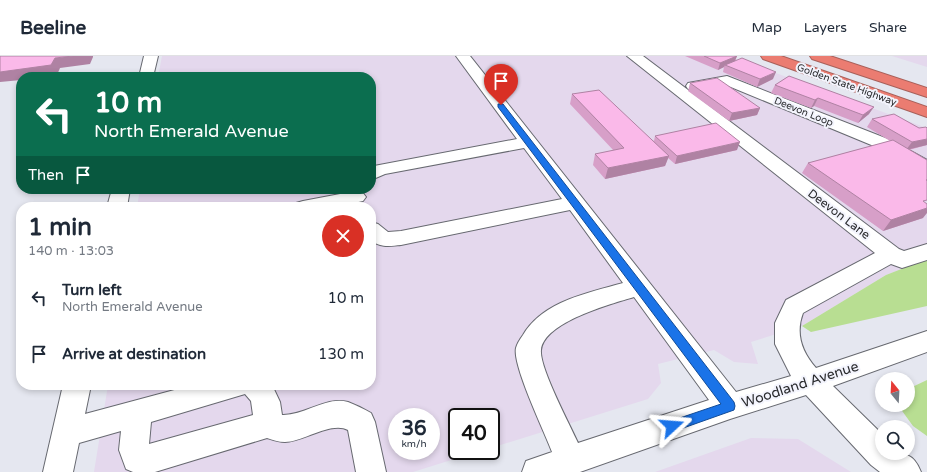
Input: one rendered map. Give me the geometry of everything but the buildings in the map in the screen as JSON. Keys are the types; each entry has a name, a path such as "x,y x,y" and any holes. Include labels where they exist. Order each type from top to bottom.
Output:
{"highway":[{"name":"Golden State Highway","path":"768,56 927,112"},
{"name":"Golden State Highway","path":"817,56 927,93"}],"street":[{"path":"147,72 150,56"},
{"path":"463,56 730,406"},
{"name":"Deevon Lane","path":"634,56 676,90 891,254"},
{"name":"Deevon Loop","path":"676,90 727,80 887,145 927,167"},
{"path":"376,172 529,142"},
{"path":"332,202 356,198"},
{"path":"376,233 383,239 401,238 575,203"},
{"path":"906,472 882,455 811,382 796,362 788,344 787,323 794,307 891,254 902,260 927,252"},
{"path":"571,461 531,367 528,349 538,331 559,314 588,302 639,287"},
{"name":"Woodland Avenue","path":"537,472 730,406 811,382 927,341"},
{"path":"58,472 76,390"},
{"path":"67,433 219,390"},
{"path":"261,390 266,400 268,424 275,429 285,429 334,414 348,415 361,422 371,472"},
{"path":"137,413 134,450 137,459 146,460 268,424"}],"shaded area":[{"path":"162,56 729,56 927,128 927,259 886,275 802,326 751,342 758,364 734,362 714,350 658,364 661,383 648,399 500,445 500,408 448,408 448,460 451,460 413,472 94,472 107,390 376,390 376,202 138,202 139,194 376,194 376,72 159,72"},
{"path":"892,56 927,56 927,67"},
{"path":"751,438 798,439 851,472 655,472"}],"green space":[{"path":"927,259 927,306 811,332 802,326 886,275"},
{"path":"927,380 927,436 915,427 915,420 909,420 903,412 915,412 915,386"}],"route":[{"path":"501,105 730,406 672,426"}]}
